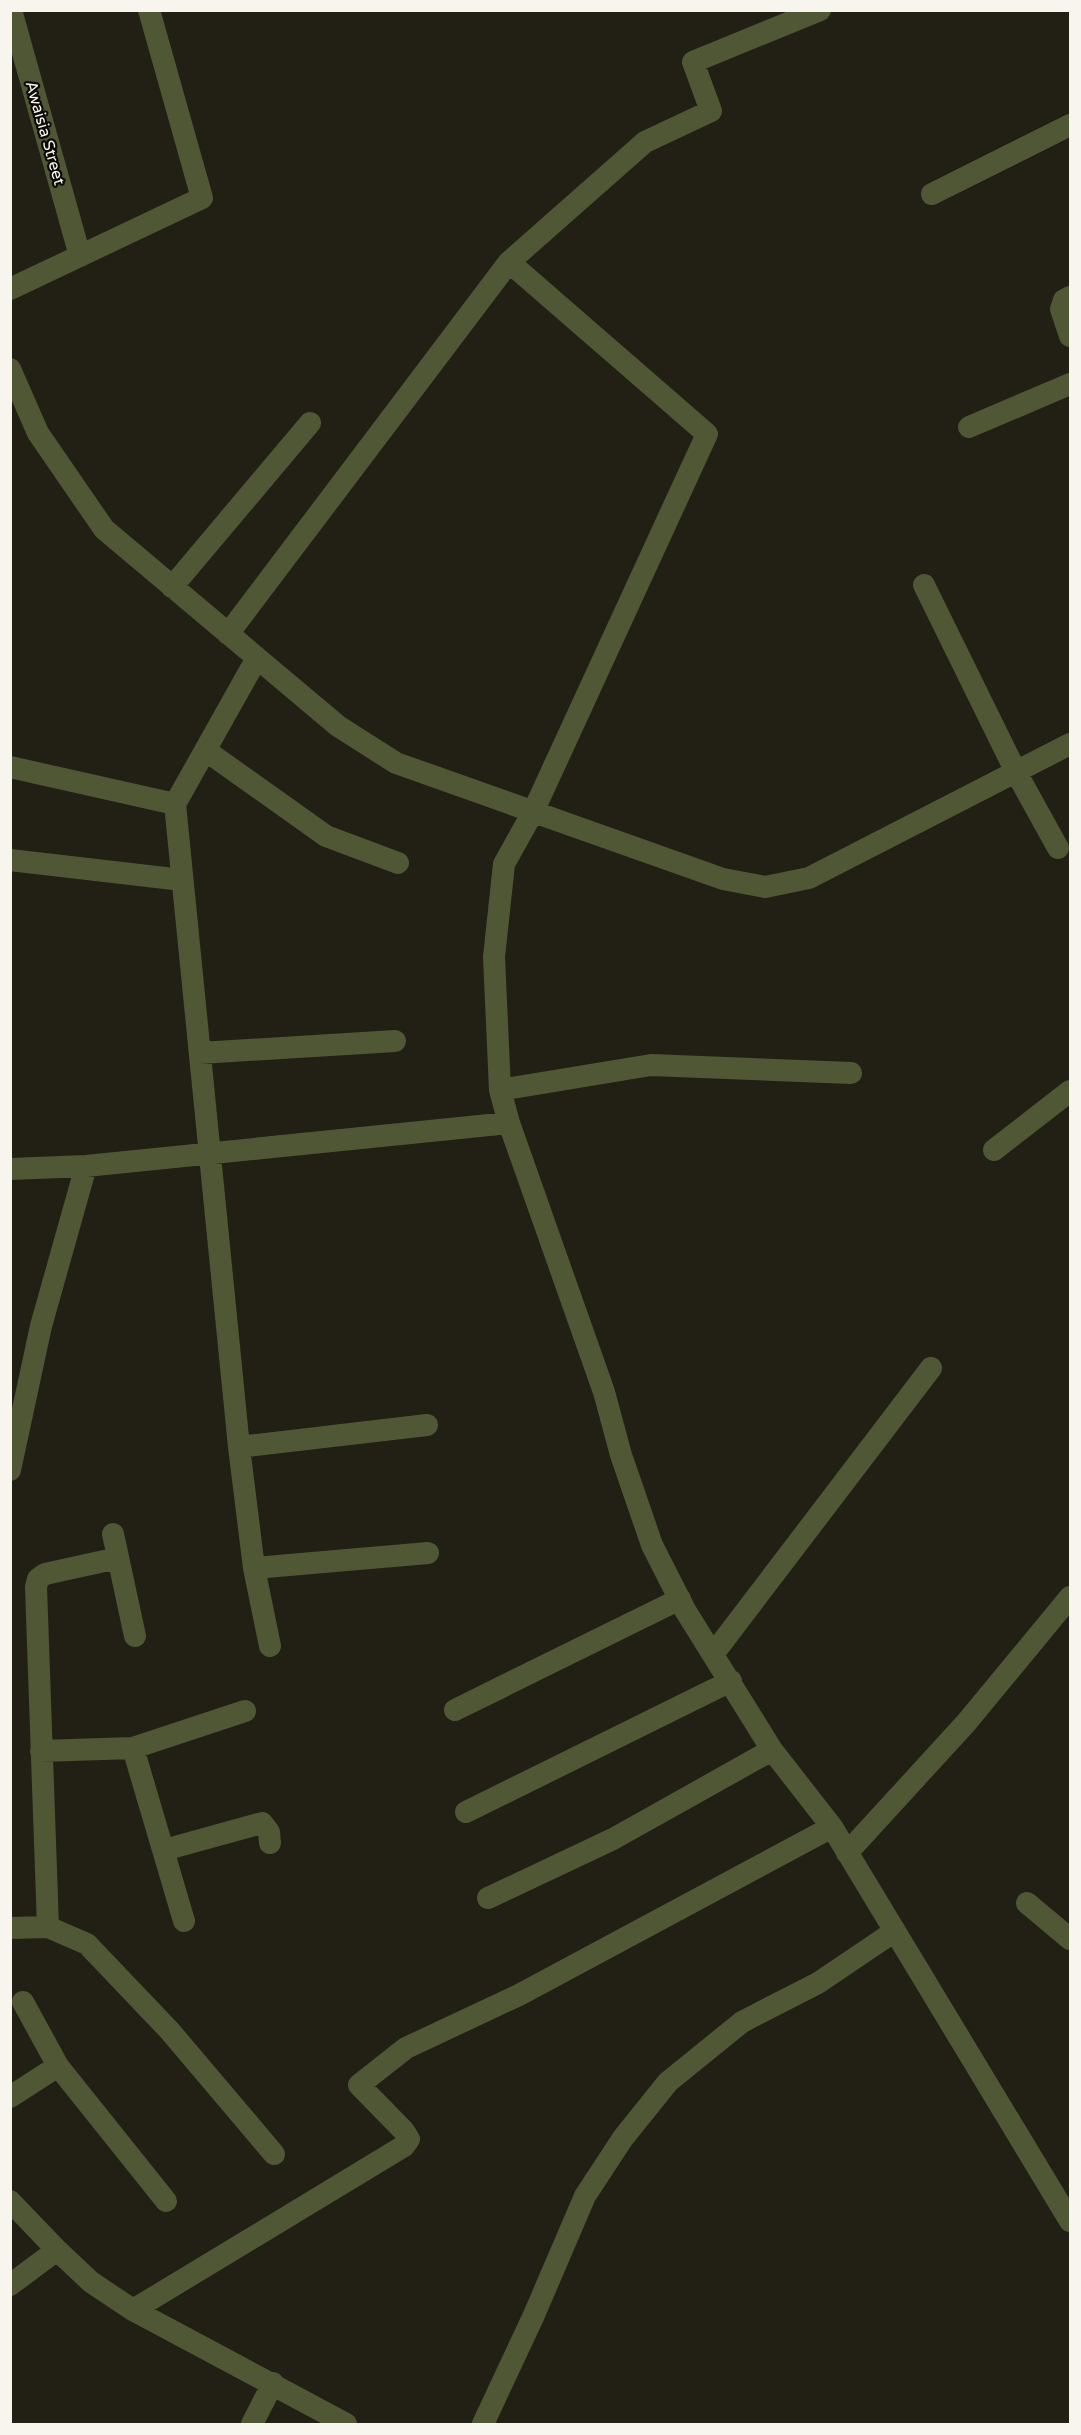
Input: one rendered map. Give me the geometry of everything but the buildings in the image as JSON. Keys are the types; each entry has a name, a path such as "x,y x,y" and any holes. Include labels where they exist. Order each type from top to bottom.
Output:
{"street":[{"name":"Awaisia Street","path":"11,10 80,256"},
{"path":"10,289 202,198 149,10"},
{"path":"228,634 509,262 645,142 711,111 693,63 820,10"},
{"path":"932,194 1071,126"},
{"path":"509,262 707,434 533,812 504,864 494,957 500,1090 509,1123 601,1381 621,1455 652,1545 680,1599 772,1750 832,1827 1071,2221"},
{"path":"1071,297 1064,300 1062,309 1071,336"},
{"path":"10,369 38,434 104,530 338,726 396,763 533,812 723,879 765,887 809,878 1071,744"},
{"path":"969,427 1071,384"},
{"path":"172,587 310,423"},
{"path":"924,585 1016,772 1058,848"},
{"path":"257,658 175,804 239,1447 254,1568 270,1646"},
{"path":"205,750 326,836 398,863"},
{"path":"10,767 175,804"},
{"path":"10,860 182,880"},
{"path":"200,1053 395,1041"},
{"path":"500,1090 651,1065 851,1073"},
{"path":"994,1150 1071,1091"},
{"path":"10,1169 86,1166 509,1123"},
{"path":"10,1470 41,1326 86,1166"},
{"path":"714,1653 931,1368"},
{"path":"239,1447 427,1425"},
{"path":"112,1534 135,1636"},
{"path":"254,1568 429,1553"},
{"path":"48,1927 41,1751 38,1579 45,1574 118,1558"},
{"path":"847,1852 966,1723 1071,1597"},
{"path":"455,1710 680,1599"},
{"path":"466,1812 731,1681"},
{"path":"41,1751 133,1748 245,1711"},
{"path":"133,1748 184,1921"},
{"path":"488,1898 613,1839 772,1750"},
{"path":"164,1850 262,1823 269,1832 270,1844"},
{"path":"134,2310 404,2146 409,2139 404,2131 359,2085 406,2048 519,1995 832,1827"},
{"path":"1027,1903 1071,1939"},
{"path":"10,1928 48,1927 87,1944 169,2030 274,2154"},
{"path":"483,2424 534,2315 585,2196 623,2138 668,2082 742,2022 818,1983 895,1931"},
{"path":"23,2002 58,2066 166,2201"},
{"path":"10,2097 58,2066"},
{"path":"10,2201 91,2282 134,2310 346,2424"},
{"path":"10,2285 57,2250"},
{"path":"252,2424 273,2383"}]}
